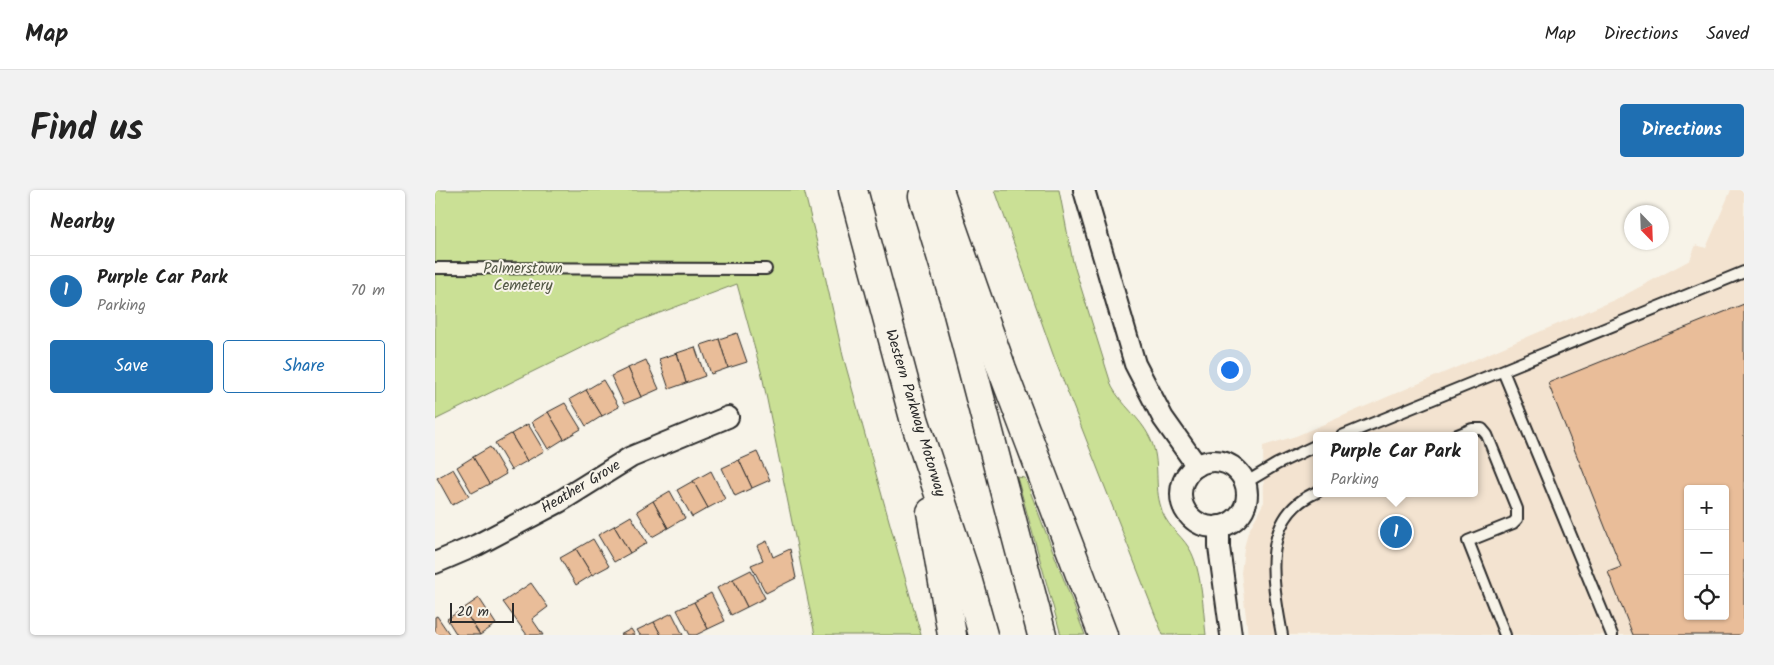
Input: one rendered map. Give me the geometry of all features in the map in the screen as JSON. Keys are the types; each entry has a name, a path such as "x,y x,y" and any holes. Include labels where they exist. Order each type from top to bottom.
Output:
{"highway":[{"name":"Western Parkway Motorway","path":"853,190 915,422 967,578 983,635"},
{"path":"921,190 955,302 1041,635"},
{"path":"939,190 999,360 1103,635"},
{"path":"915,422 952,635"}],"street":[{"path":"1084,190 1135,364 1158,410 1197,466"},
{"name":"Heather Grove","path":"435,563 477,545 559,502 631,457 729,417"},
{"path":"1212,461 1228,464 1237,470 1245,482 1247,499 1244,509 1229,523 1219,526 1208,526 1197,522 1183,506 1181,494 1183,483 1188,473 1197,466 1212,461"},
{"path":"1219,526 1219,547 1231,635"}],"lane":[{"path":"435,268 766,269"},
{"path":"1351,432 1744,272"},
{"path":"1503,371 1612,635"},
{"path":"1465,432 1472,429 1482,429 1487,435 1517,509 1517,520 1513,523 1468,541 1505,635"},
{"path":"1245,482 1313,447"},
{"path":"1282,635 1273,577 1274,545 1293,506 1313,494"}],"shaded area":[{"path":"1731,190 1744,190 1744,635 1248,635 1241,573 1248,532 1264,502 1263,446 1296,436 1621,297 1690,260 1696,245 1706,248"}],"green space":[{"name":"Palmerstown Cemetery","path":"435,190 804,190 843,356 921,635 815,635 762,375 737,284 625,326 435,420"},
{"path":"995,190 1059,190 1073,262 1112,387 1141,423 1153,444 1158,496 1162,512 1189,548 1197,567 1206,635 1163,635 1055,360"},
{"path":"1017,477 1025,478 1085,635 1061,635"}],"building":[{"path":"1744,304 1744,635 1633,635 1608,572 1621,567 1548,383"},
{"path":"737,333 747,362 728,368 719,339"},
{"path":"719,339 728,368 711,374 701,345"},
{"path":"695,347 705,376 686,383 677,353"},
{"path":"677,353 686,383 669,389 659,359"},
{"path":"646,360 659,389 641,397 628,368"},
{"path":"628,368 641,397 624,404 611,376"},
{"path":"603,380 619,407 602,416 586,390"},
{"path":"586,390 602,416 586,426 570,399"},
{"path":"565,403 581,429 564,439 548,412"},
{"path":"548,412 564,439 548,449 532,422"},
{"path":"528,424 544,451 527,461 511,434"},
{"path":"511,434 527,461 511,470 495,443"},
{"path":"490,447 506,474 489,484 473,457"},
{"path":"757,452 770,480 752,488 739,460"},
{"path":"473,457 489,484 472,493 457,467"},
{"path":"739,460 752,488 735,496 722,468"},
{"path":"453,469 469,496 452,505 437,478"},
{"path":"711,471 725,499 708,508 693,481"},
{"path":"693,481 708,508 692,517 677,490"},
{"path":"670,491 685,518 668,528 653,501"},
{"path":"653,501 668,528 652,537 637,511"},
{"path":"631,516 647,543 630,553 614,526"},
{"path":"614,526 630,553 614,562 598,535"},
{"path":"593,539 609,566 592,575 576,549"},
{"path":"767,541 773,557 790,549 796,578 766,593 751,565 763,560 757,546"},
{"path":"576,549 592,575 576,585 560,558"},
{"path":"751,570 765,598 747,607 733,579"},
{"path":"733,579 747,607 731,615 717,588"},
{"path":"531,583 548,607 532,619 543,635 527,635 503,602"},
{"path":"711,593 725,621 708,629 694,602"},
{"path":"479,598 496,624 480,635 463,609"},
{"path":"694,602 708,629 696,635 690,635 677,610"},
{"path":"463,609 480,635 457,635 447,619"},
{"path":"672,613 683,635 661,635 654,622"},
{"path":"437,616 450,635 435,635 435,617"},
{"path":"654,622 661,635 640,635 637,630"},
{"path":"631,629 635,635 620,635"}],"place":[{"name":"Purple Car Park","path":"1396,532"}]}
